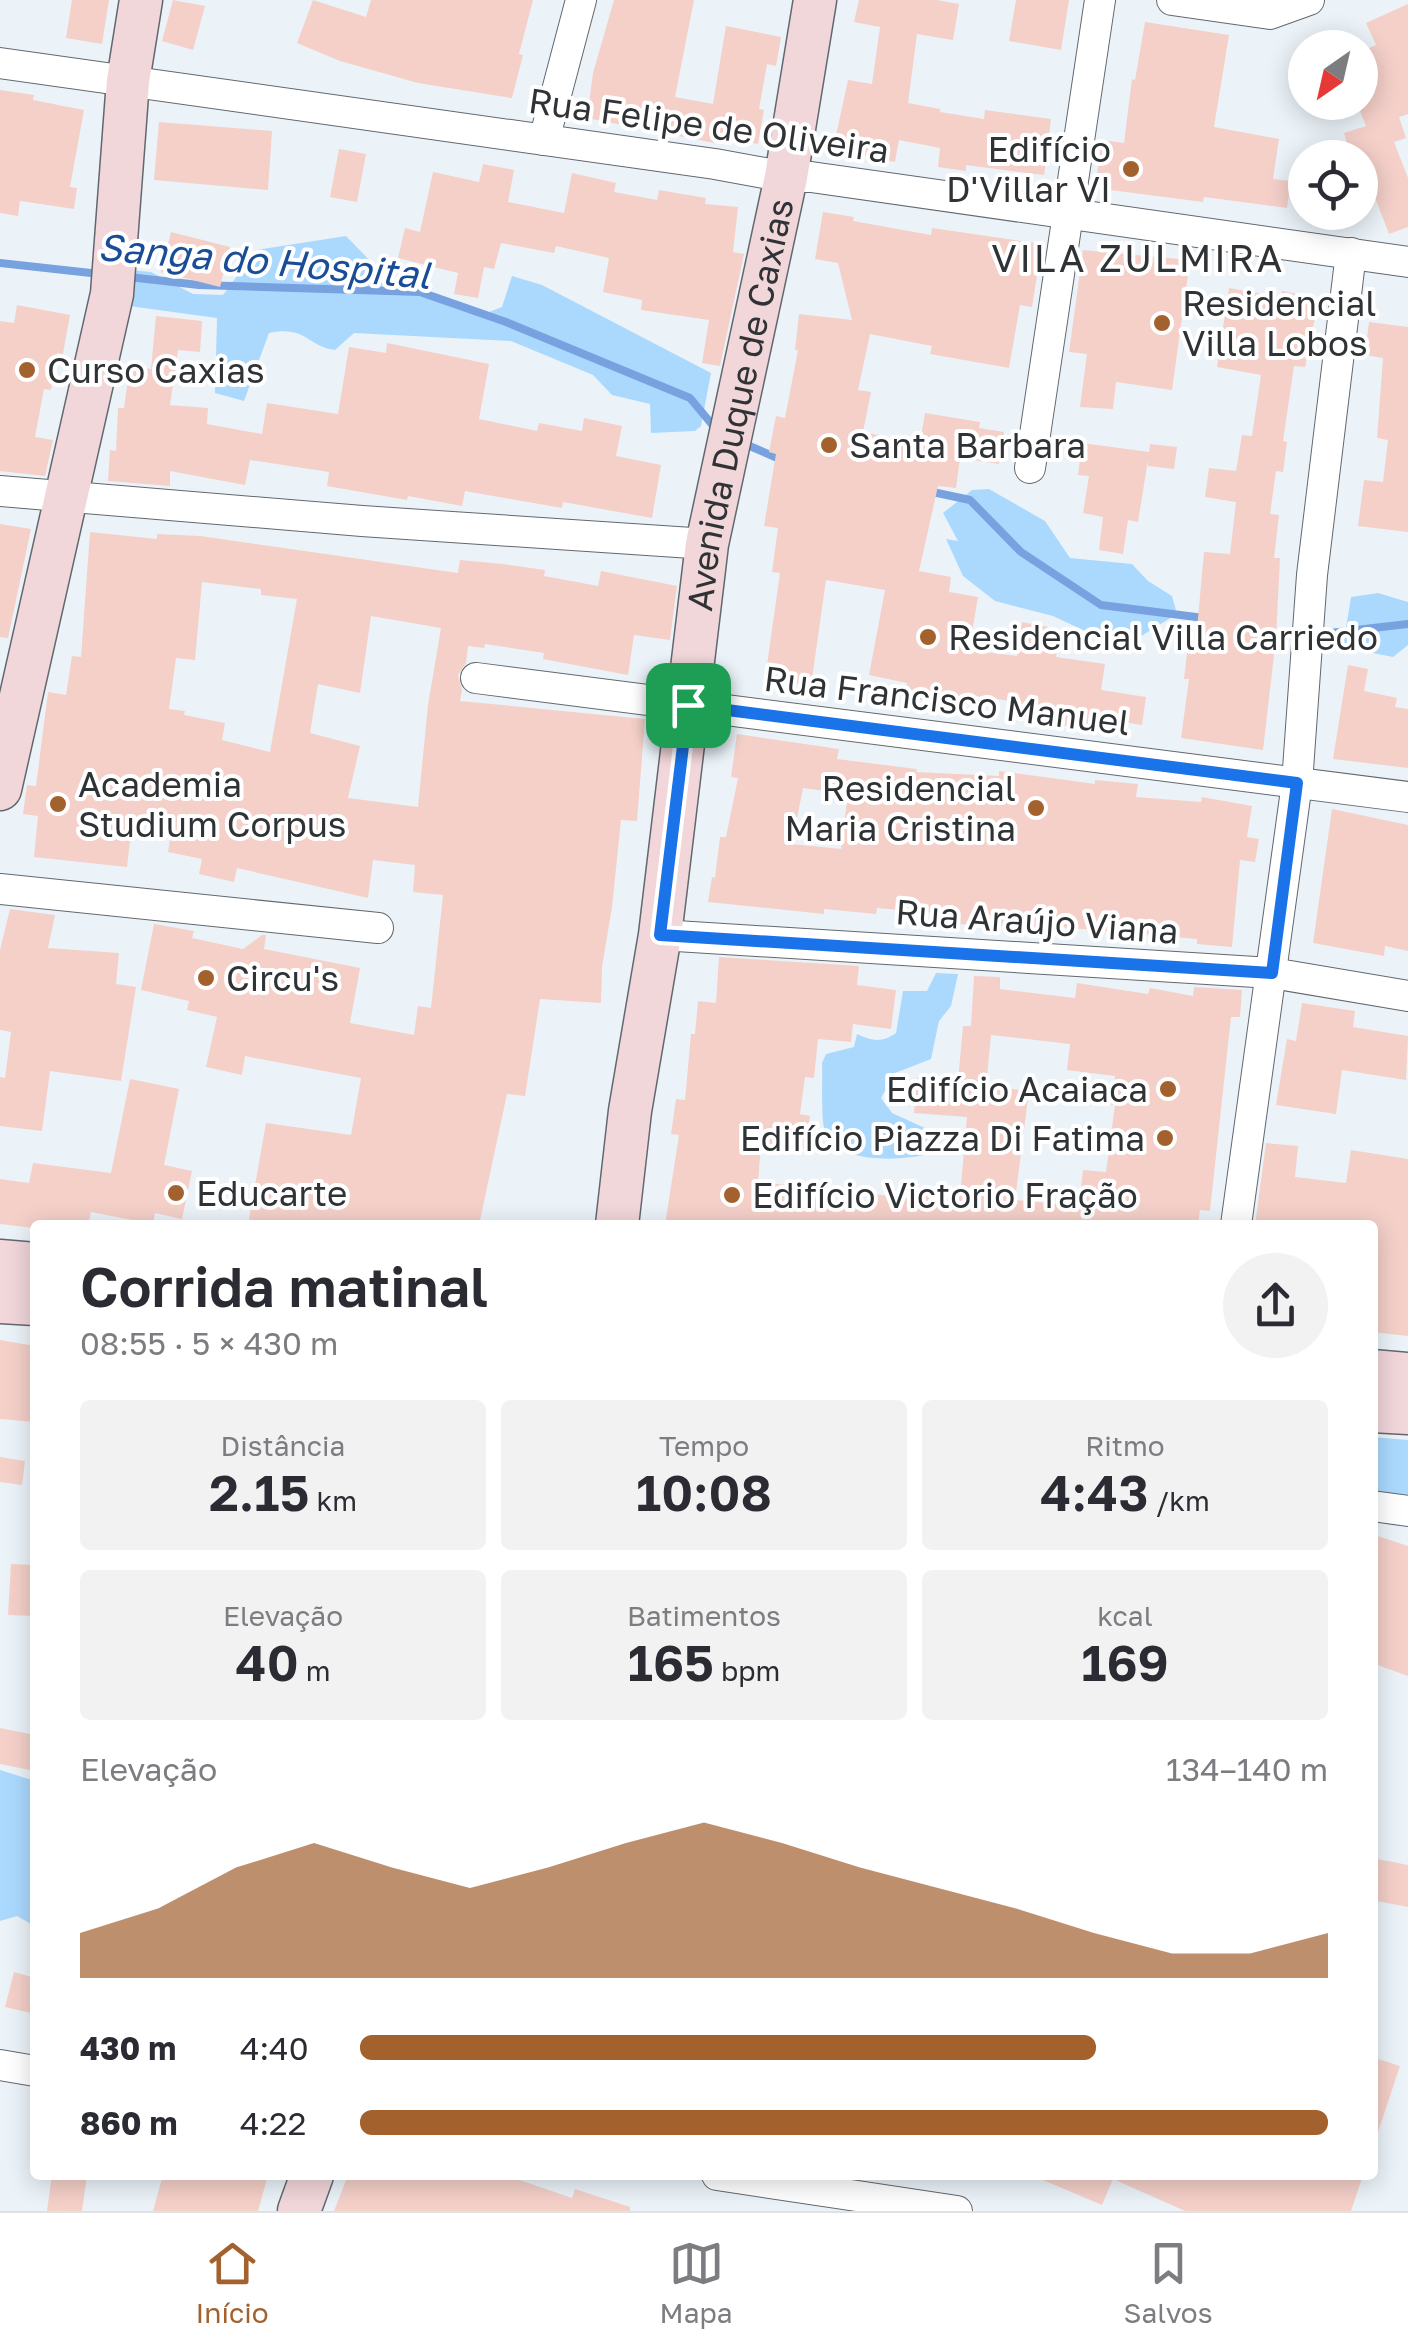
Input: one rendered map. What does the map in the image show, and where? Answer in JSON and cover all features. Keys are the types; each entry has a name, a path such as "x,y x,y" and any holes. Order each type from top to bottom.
{"street":[{"path":"0,788 112,294 128,82 141,0"},
{"path":"544,140 581,0"},
{"name":"Avenida Duque de Caxias","path":"617,1220 630,1110 660,935 707,544 786,177 815,0"},
{"path":"1030,468 1100,0"},
{"path":"1172,0 1270,14 1309,0"},
{"name":"Rua Felipe de Oliveira","path":"0,64 1408,262"},
{"path":"1237,1220 1297,783 1312,575 1352,254"},
{"path":"0,491 362,522 707,544"},
{"name":"Rua Francisco Manuel","path":"476,678 1408,797"},
{"path":"0,889 378,928"},
{"name":"Rua Araújo Viana","path":"660,935 1272,973 1408,996"},
{"path":"0,1261 30,1264"},
{"path":"0,1302 30,1304"},
{"path":"1378,1372 1408,1374"},
{"path":"1378,1410 1408,1413"},
{"path":"1378,1507 1408,1511"},
{"path":"0,2065 30,2070"},
{"path":"300,2211 310,2180"},
{"path":"762,2180 902,2196 956,2211"}],"shaded area":[{"path":"346,236 384,275 489,312 502,307 512,276 542,285 711,373 701,426 695,431 651,433 650,404 612,395 593,375 511,341 354,333 335,350 299,334 269,333 244,401 215,393 217,318 129,306 121,269 151,272 193,294 223,295 256,250"},
{"path":"989,489 1045,521 1070,558 1132,564 1148,581 1172,596 1177,614 1138,638 1100,638 1053,616 995,601 963,576 946,539 958,541 943,513 972,490"},
{"path":"1378,593 1408,602 1408,645 1393,657 1343,647 1351,597"},
{"path":"936,973 958,974 951,1006 939,1021 931,1059 895,1073 881,1098 892,1113 936,1133 938,1151 896,1159 846,1152 834,1145 824,1129 822,1063 826,1054 854,1047 857,1034 877,1040 896,1033 903,991 927,991"},
{"path":"1378,1438 1408,1440 1408,1495 1378,1492"},
{"path":"0,1770 30,1779 30,1923 17,1916 0,1921"}],"building":[{"path":"72,0 109,0 102,44 66,38"},
{"path":"173,0 205,6 193,50 162,41"},
{"path":"313,0 366,17 371,0 533,0 512,98 418,83 340,61 297,43"},
{"path":"614,0 694,0 675,97 713,104 726,26 781,37 776,66 767,64 758,144 716,136 714,143 587,118 593,73"},
{"path":"859,0 937,0 959,4 953,40 917,34 908,103 984,119 985,110 1051,119 1044,175 966,165 966,171 938,167 940,148 899,140 895,162 833,149 848,80 872,84 880,27 854,22"},
{"path":"1016,0 1069,0 1061,50 1009,41"},
{"path":"1408,4 1408,114 1399,117 1406,138 1394,142 1408,178 1408,227 1389,234 1378,205 1378,140 1346,140 1344,133 1366,126 1364,120 1378,120 1378,30 1369,30 1366,23"},
{"path":"1145,22 1229,35 1214,127 1279,139 1273,179 1288,181 1287,208 1095,188 1102,140 1124,143 1132,79 1135,80"},
{"path":"0,90 34,95 33,100 84,110 70,187 77,188 74,209 20,201 18,216 0,213"},
{"path":"159,122 272,131 268,190 154,180"},
{"path":"339,149 366,154 357,202 330,197"},
{"path":"483,164 514,170 508,202 564,213 572,173 616,183 614,192 657,200 659,190 706,198 705,204 738,207 733,252 744,254 720,366 702,363 709,320 641,310 642,300 603,292 609,258 556,246 554,253 501,243 494,269 484,267 478,298 454,294 458,273 398,258 405,228 420,232 433,172 479,182"},
{"path":"823,212 931,235 932,228 1042,244 1032,307 1020,305 1009,368 930,354 932,346 870,334 858,390 871,392 863,432 920,443 925,413 980,422 979,428 1004,432 999,464 960,458 956,488 938,486 919,571 951,577 949,592 978,597 969,650 1017,656 1022,622 1060,629 1056,657 1105,664 1101,690 1146,697 1142,725 1097,718 1096,730 1058,725 1059,720 1010,711 1011,701 962,694 960,706 904,697 907,683 869,675 885,590 826,580 811,686 765,679 780,573 772,572 778,528 764,526 776,454 769,452 776,416 785,418 798,350 799,314 852,320 838,263 815,259"},
{"path":"171,232 230,247 220,287 161,272"},
{"path":"1083,250 1190,260 1172,390 1116,382 1113,409 1080,407 1087,354 1069,352"},
{"path":"1229,288 1281,297 1282,291 1319,298 1305,367 1294,366 1283,441 1287,442 1283,472 1276,471 1270,514 1279,515 1274,558 1280,558 1276,638 1263,750 1181,738 1189,679 1184,679 1190,628 1197,629 1204,552 1230,554 1236,502 1205,497 1209,468 1236,471 1242,435 1252,436 1261,375 1217,367"},
{"path":"17,305 70,315 63,354 57,353 51,390 44,389 35,437 53,440 45,476 0,471 0,321 14,323"},
{"path":"156,316 202,321 200,352 178,350 170,405 208,408 207,424 262,434 267,403 338,414 349,347 386,353 387,343 489,364 479,419 537,431 539,423 582,431 584,418 622,426 616,456 661,465 652,518 563,502 562,508 465,491 462,506 408,496 407,500 327,486 329,472 250,460 245,485 170,471 170,486 108,481 110,450 116,451 118,408 124,408 130,366 151,369"},
{"path":"1369,322 1408,327 1408,532 1358,526 1364,480 1383,482 1388,440 1377,438 1383,358 1365,355"},
{"path":"1082,443 1149,452 1150,444 1177,447 1174,469 1148,466 1148,460 1138,522 1128,520 1123,554 1099,550 1103,517 1083,513 1089,476 1078,475"},
{"path":"0,524 31,529 8,638 0,637"},
{"path":"90,532 157,539 157,534 200,536 458,573 460,560 503,564 545,570 544,576 598,586 601,571 677,586 670,640 634,635 628,675 543,659 544,653 485,644 484,648 468,646 466,663 458,675 460,701 645,719 637,821 621,820 601,1003 540,999 525,1096 507,1094 480,1220 249,1220 266,1123 351,1135 361,1078 245,1056 242,1075 206,1067 217,1017 187,1010 189,1001 141,990 154,924 194,931 192,938 243,949 266,935 264,949 360,968 350,1023 414,1035 418,1006 431,1008 443,895 413,892 415,865 373,860 368,898 237,868 234,882 199,874 202,859 168,852 172,827 132,823 127,867 34,857 38,816 23,814 27,785 36,786 48,692 66,695 72,656 81,657","holes":["202,582 261,589 261,595 297,599 270,752 222,740 225,723 169,709 176,658 195,660","371,616 441,628 428,705 418,807 348,798 360,746 310,733 318,684 360,693"]},
{"path":"1348,665 1368,669 1364,691 1397,698 1395,707 1408,709 1408,768 1333,759"},
{"path":"737,734 839,749 837,759 917,769 916,772 999,776 999,771 1095,784 1095,780 1138,784 1136,797 1201,802 1202,797 1252,806 1247,837 1259,839 1255,862 1240,860 1232,947 1197,944 1197,939 1060,927 1060,934 1024,931 1024,927 934,923 935,913 877,908 876,914 824,909 824,914 708,902 720,837 726,837 738,778 731,777","holes":["803,788 848,794 841,849 792,844"]},
{"path":"1332,809 1408,825 1408,951 1385,946 1384,956 1313,943"},
{"path":"10,909 55,915 48,948 119,953 116,984 136,987 121,1081 50,1071 42,1131 0,1126 0,1077 5,1078 11,1032 0,1030 0,950"},
{"path":"719,957 859,966 857,985 896,990 891,1029 853,1024 851,1042 818,1039 814,1078 805,1077 800,1114 810,1116 805,1149 761,1144 758,1182 798,1186 797,1197 872,1205 873,1194 955,1199 957,1185 961,1185 967,1117 914,1113 917,1077 958,1081 963,1026 971,1026 974,976 1000,977 1000,989 1075,998 1077,983 1148,994 1150,988 1193,996 1194,987 1242,990 1240,1017 1231,1017 1210,1211 1200,1210 1199,1220 666,1220 679,1135 671,1134 676,1099 685,1100 698,1001 716,1003","holes":["991,1035 1070,1044 1067,1070 1115,1076 1106,1172 1083,1170 1079,1206 1015,1200 1029,1091 986,1086"]},
{"path":"1302,1003 1355,1011 1353,1027 1408,1036 1406,1080 1342,1070 1336,1114 1276,1105 1287,1039 1296,1041"},
{"path":"130,1079 179,1089 164,1165 192,1171 182,1219 155,1213 154,1220 132,1220 91,1212 89,1220 30,1220 30,1227 0,1224 0,1179 29,1183 33,1163 111,1173"},
{"path":"1266,1143 1298,1146 1295,1177 1346,1183 1351,1150 1408,1159 1408,1336 1378,1333 1378,1220 1256,1220"},
{"path":"0,1340 30,1345 30,1422 0,1419"},
{"path":"0,1457 25,1461 22,1485 0,1482"},
{"path":"1378,1536 1408,1546 1408,1676 1378,1665"},
{"path":"11,1564 30,1565 30,1616 8,1615"},
{"path":"0,1728 30,1734 30,1770 0,1764"},
{"path":"1378,1859 1408,1865 1408,1907 1378,1901"},
{"path":"14,1972 30,1977 30,2013 5,2007"},
{"path":"1378,2059 1400,2066 1378,2132"},
{"path":"51,2180 86,2180 82,2211 47,2211"},
{"path":"162,2180 267,2180 258,2211 153,2211"},
{"path":"346,2180 520,2180 572,2198 575,2189 630,2207 630,2211 334,2211"},
{"path":"1043,2180 1113,2180 1102,2205"},
{"path":"1115,2180 1361,2180 1351,2211 1185,2211"}],"waterway":[{"name":"Sanga do Hospital","path":"0,263 100,274"},
{"name":"Sanga do Hospital","path":"129,277 199,285 420,292 506,322 690,398 715,428"},
{"name":"Sanga do Hospital","path":"745,444 782,460"},
{"name":"Sanga do Hospital","path":"928,491 970,500 1021,552 1101,605 1204,618"},
{"name":"Sanga do Hospital","path":"1330,633 1408,624"}],"place":[{"name":"Edifício D'Villar VI","path":"1131,169"},
{"name":"Residencial Villa Lobos","path":"1162,323"},
{"name":"Curso Caxias","path":"27,370"},
{"name":"Santa Barbara","path":"829,445"},
{"name":"Residencial Villa Carriedo","path":"928,637"},
{"name":"Academia Studium Corpus","path":"58,804"},
{"name":"Residencial Maria Cristina","path":"1036,808"},
{"name":"Circu's","path":"206,978"},
{"name":"Edifício Acaiaca","path":"1168,1089"},
{"name":"Edifício Piazza Di Fatima","path":"1165,1138"},
{"name":"Educarte","path":"176,1193"},
{"name":"Edifício Victorio Fração","path":"732,1195"}],"district":[{"name":"VILA ZULMIRA","path":"1138,257"}],"route":[{"path":"688,705 1297,783 1272,973 660,935 688,705"}]}
